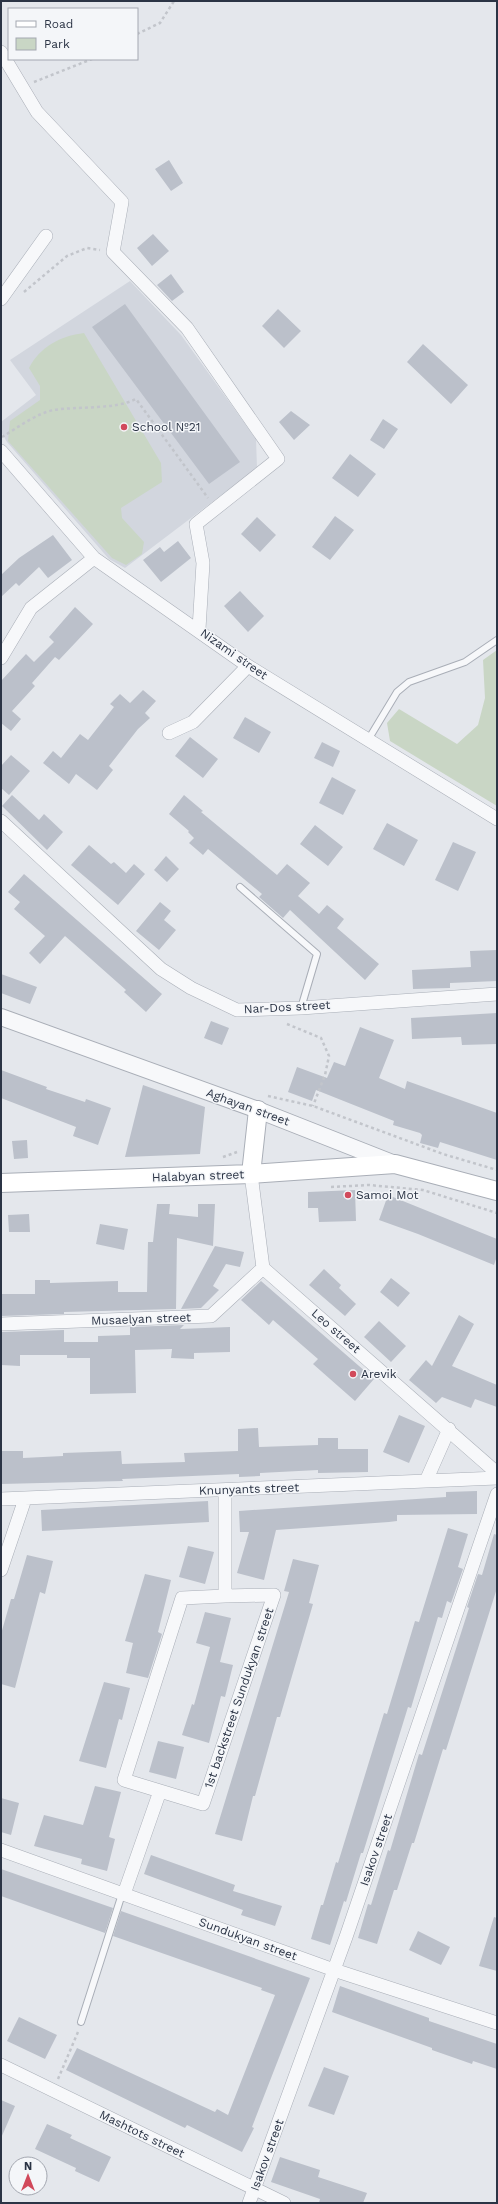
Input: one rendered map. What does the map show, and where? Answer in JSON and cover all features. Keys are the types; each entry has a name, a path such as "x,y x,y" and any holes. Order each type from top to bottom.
{"main road":[{"path":"251,1174 262,1103"},
{"name":"Halabyan street","path":"1,1184 251,1174 395,1164"},
{"name":"Aghayan street","path":"395,1164 497,1191"}],"street":[{"path":"1,52 37,112 122,202 113,252 187,328 278,459 196,524 203,562 199,629"},
{"path":"1,299 46,236"},
{"name":"Nizami street","path":"1,451 94,558 199,629 248,666 497,819"},
{"path":"1,658 31,608 94,558"},
{"path":"169,733 193,722 248,666"},
{"name":"Nar-Dos street","path":"1,821 161,969 191,988 237,1010 301,1008 497,994"},
{"name":"Aghayan street","path":"1,1017 262,1103 395,1164"},
{"path":"251,1174 263,1268"},
{"name":"Musaelyan street","path":"1,1324 211,1316 263,1268"},
{"name":"Leo street","path":"263,1268 449,1429 497,1473"},
{"path":"426,1482 449,1429"},
{"name":"Knunyants street","path":"1,1499 497,1478"},
{"path":"226,1490 226,1596"},
{"name":"Isakov street","path":"249,2203 334,1970 497,1494"},
{"path":"1,1570 25,1499"},
{"name":"1st backstreet Sundukyan street","path":"274,1595 203,1804 124,1780 182,1598 226,1596 274,1595"},
{"path":"123,1894 160,1791"},
{"name":"Sundukyan street","path":"1,1850 334,1970 497,2023"},
{"name":"Mashtots street","path":"1,2065 284,2203"}],"lane":[{"path":"368,740 397,692 409,682 465,662 497,640"},
{"path":"240,887 317,954 301,1008"},
{"path":"81,2022 123,1894"}],"path":[{"path":"138,33 160,22 174,1"},
{"path":"22,87 90,60"},
{"path":"20,296 67,256 87,248 113,252"},
{"path":"1,438 52,410 88,406 122,405 136,399 215,508"},
{"path":"275,1008 275,1019 321,1038 329,1056 325,1075 313,1106"},
{"path":"262,1103 313,1106 443,1154 497,1170"},
{"path":"330,1187 369,1185 423,1190 497,1213"},
{"path":"64,2066 81,2022"}],"shaded area":[{"name":"School №21","path":"130,281 181,335 256,439 257,468 125,568 109,559 7,442 1,432 1,422 36,395 10,360"}],"green space":[{"path":"84,333 161,463 162,482 121,508 122,518 144,542 142,554 126,565 112,558 8,441 10,421 40,400 40,386 29,368 45,348 59,340"},
{"path":"497,650 497,806 390,741 387,723 399,709 457,744 478,725 485,698 483,660"}],"building":[{"path":"169,160 183,183 171,191 155,169"},
{"path":"153,234 169,251 152,266 137,248"},
{"path":"171,274 184,292 172,301 157,285"},
{"path":"125,304 240,462 209,484 92,327"},
{"path":"278,309 301,331 284,348 262,326"},
{"path":"423,344 468,385 451,404 407,362"},
{"path":"291,411 310,425 294,440 279,422"},
{"path":"383,419 398,429 384,449 370,440"},
{"path":"350,454 376,474 358,497 332,478"},
{"path":"335,516 354,530 330,560 312,547"},
{"path":"257,517 276,535 260,552 241,534"},
{"path":"53,535 72,560 48,578 39,567 19,586 16,583 1,597 1,575 19,558"},
{"path":"178,541 191,558 161,582 143,560 160,547 164,552"},
{"path":"240,591 264,616 248,632 224,606"},
{"path":"75,607 93,624 59,660 55,657 32,683 35,686 12,711 21,719 11,731 1,723 1,681 26,654 34,662 54,642 49,637"},
{"path":"143,690 156,701 145,713 150,718 138,729 109,766 113,770 97,790 76,774 69,784 43,763 53,751 61,758 80,734 88,740 114,707 110,704 120,694 130,703"},
{"path":"245,717 271,732 259,753 233,738"},
{"path":"190,737 218,759 203,778 175,756"},
{"path":"322,742 340,751 333,767 314,758"},
{"path":"11,755 30,771 9,795 1,788 1,766"},
{"path":"332,777 356,790 343,815 319,803"},
{"path":"12,795 39,820 44,814 63,832 47,850 2,806"},
{"path":"184,795 203,811 201,812 277,875 287,864 310,883 298,896 319,914 327,905 344,919 337,928 379,964 365,980 290,910 283,918 259,897 262,894 208,849 203,855 189,843 194,838 188,832 189,831 169,814"},
{"path":"387,823 418,840 404,866 373,849"},
{"path":"315,825 343,847 328,866 300,844"},
{"path":"453,842 476,852 458,891 435,880"},
{"path":"89,845 111,864 114,862 126,873 134,864 145,874 118,905 71,865"},
{"path":"166,856 179,869 167,882 154,870"},
{"path":"24,874 162,994 146,1012 124,992 126,990 65,936 40,964 29,953 45,936 14,909 20,902 8,892"},
{"path":"160,902 171,911 164,920 176,930 159,950 136,931"},
{"path":"497,950 497,981 450,983 450,988 413,989 412,970 471,967 470,951"},
{"path":"1,974 37,987 30,1004 1,993"},
{"path":"497,1013 497,1044 462,1045 461,1037 412,1039 411,1018"},
{"path":"211,1021 229,1028 222,1045 204,1038"},
{"path":"360,1027 394,1040 379,1078 405,1089 407,1081 497,1113 497,1160 440,1142 438,1148 420,1143 422,1135 420,1133 393,1125 394,1121 316,1090 312,1101 288,1092 297,1067 327,1078 334,1062 345,1066"},
{"path":"1,1070 47,1087 46,1089 85,1102 86,1099 111,1108 98,1145 73,1136 76,1127 1,1098"},
{"path":"143,1085 205,1107 200,1154 125,1157"},
{"path":"27,1140 28,1158 14,1159 12,1141"},
{"path":"355,1190 356,1221 319,1222 318,1208 308,1208 308,1192"},
{"path":"388,1195 497,1239 497,1256 494,1265 379,1220"},
{"path":"157,1204 170,1204 169,1214 198,1217 198,1204 215,1204 213,1246 177,1238 176,1309 64,1312 64,1314 1,1316 1,1294 35,1294 35,1280 50,1280 50,1283 118,1281 118,1292 147,1292 148,1242 153,1242"},
{"path":"29,1214 30,1232 9,1232 8,1215"},
{"path":"100,1224 128,1229 124,1250 96,1244"},
{"path":"215,1246 244,1252 240,1267 226,1264 213,1286 219,1290 201,1308 181,1309"},
{"path":"324,1269 341,1285 339,1288 356,1304 345,1316 309,1285"},
{"path":"391,1278 410,1293 398,1307 380,1292"},
{"path":"261,1281 374,1379 355,1401 313,1364 318,1359 273,1320 269,1325 241,1300"},
{"path":"459,1315 474,1324 452,1366 497,1385 497,1407 475,1399 471,1408 442,1397 436,1403 409,1380 426,1360 432,1366"},
{"path":"379,1321 406,1346 391,1362 364,1337"},
{"path":"184,1325 180,1329 230,1327 230,1352 194,1353 194,1359 171,1358 172,1349 135,1350 136,1393 90,1394 90,1358 67,1358 67,1355 20,1355 20,1366 1,1365 1,1332 64,1330 64,1342 98,1342 98,1336 130,1335 130,1327"},
{"path":"399,1415 425,1426 409,1463 383,1452"},
{"path":"258,1428 259,1447 318,1445 318,1438 338,1438 338,1449 368,1449 368,1472 318,1473 318,1470 260,1473 260,1476 239,1477 239,1474 122,1479 123,1481 1,1484 1,1451 23,1451 23,1458 63,1456 63,1453 121,1451 122,1464 185,1462 184,1453 238,1451 238,1429"},
{"path":"477,1491 477,1514 397,1515 397,1521 389,1522 276,1530 264,1580 237,1573 249,1532 240,1532 239,1511 446,1497 446,1492"},
{"path":"208,1501 209,1522 42,1531 41,1510"},
{"path":"448,1528 468,1534 458,1567 463,1569 451,1603 447,1601 442,1618 438,1617 411,1708 408,1707 363,1853 361,1853 346,1902 344,1901 330,1945 311,1939 336,1862 338,1863 384,1713 387,1714 415,1621 419,1622"},
{"path":"494,1534 497,1535 497,1588 446,1750 443,1749 414,1843 412,1843 397,1890 394,1890 377,1944 358,1938 368,1904 371,1905 388,1850 390,1851 419,1754 422,1755 469,1608 467,1607 478,1574 482,1575"},
{"path":"188,1546 214,1552 205,1584 179,1577"},
{"path":"27,1555 53,1561 45,1594 40,1592 15,1688 1,1684 1,1634 11,1599 14,1599"},
{"path":"293,1559 319,1565 309,1603 313,1604 280,1717 277,1717 255,1796 253,1796 242,1841 215,1834 289,1592 284,1591"},
{"path":"145,1574 171,1580 158,1632 162,1634 148,1678 126,1673 133,1643 125,1641"},
{"path":"205,1612 231,1618 220,1662 233,1665 225,1697 221,1696 209,1743 182,1735 192,1704 194,1705 210,1647 196,1643"},
{"path":"104,1682 130,1688 122,1720 119,1719 106,1768 79,1761"},
{"path":"158,1741 184,1747 176,1779 149,1772"},
{"path":"95,1786 121,1792 109,1837 115,1839 107,1871 81,1864 82,1859 34,1846 44,1815 83,1825"},
{"path":"1,1798 19,1803 11,1835 1,1832"},
{"path":"151,1855 235,1885 233,1891 282,1906 275,1926 241,1915 243,1910 144,1874"},
{"path":"1,1869 113,1908 105,1933 1,1896"},
{"path":"121,1911 310,1978 252,2127 254,2128 242,2152 187,2125 185,2128 66,2070 77,2048 215,2112 217,2109 228,2115 275,1995 261,1990 262,1988 113,1936"},
{"path":"494,1917 497,1918 497,1971 479,1966"},
{"path":"418,1931 450,1947 441,1965 409,1950"},
{"path":"340,1986 429,2018 429,2021 497,2044 497,2069 473,2061 472,2064 332,2012"},
{"path":"19,2017 57,2035 45,2059 7,2041"},
{"path":"324,2067 349,2076 334,2115 308,2106"},
{"path":"1,2100 15,2106 1,2138"},
{"path":"47,2124 72,2135 70,2138 111,2157 99,2182 75,2171 76,2168 35,2149"},
{"path":"280,2157 320,2170 318,2177 367,2193 363,2203 319,2203 320,2199 271,2182"}],"place":[{"name":"School №21","path":"124,427"},
{"name":"Samoi Mot","path":"348,1195"},
{"name":"Arevik","path":"353,1374"}]}
